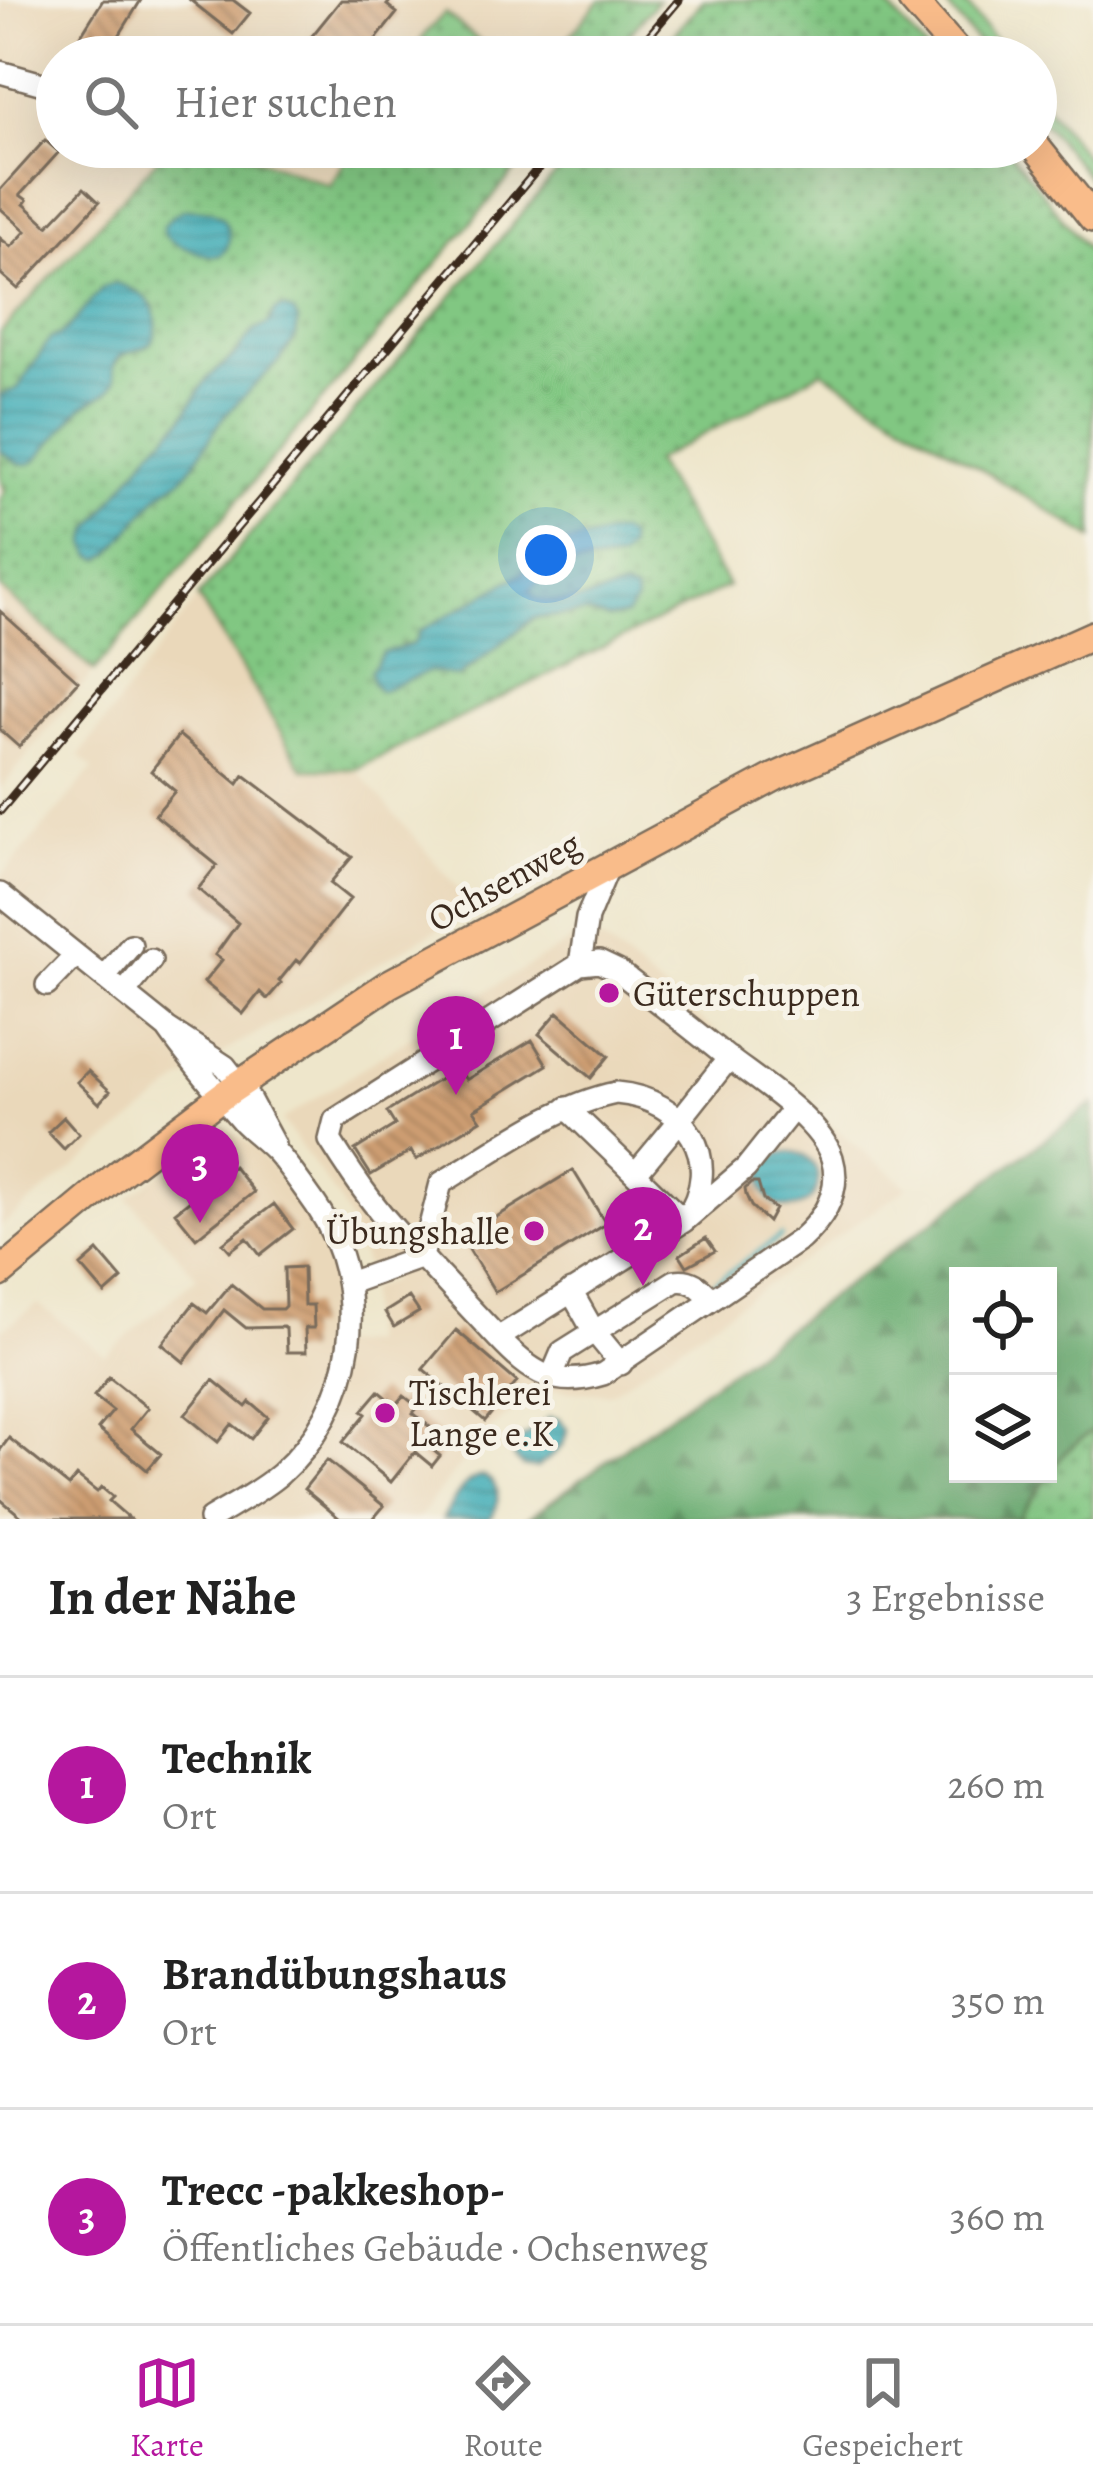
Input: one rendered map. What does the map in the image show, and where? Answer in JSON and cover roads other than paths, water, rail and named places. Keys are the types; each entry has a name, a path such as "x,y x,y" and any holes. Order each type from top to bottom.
{"main road":[{"path":"912,0 944,36"},
{"path":"1053,168 1093,218"},
{"name":"Ochsenweg","path":"0,1273 231,1089 389,984 775,777 1093,635"}],"street":[{"path":"0,72 36,82"},
{"path":"580,964 586,918 609,865"},
{"path":"0,893 104,977 130,1008 225,1066 231,1089 260,1116 278,1154 333,1234 349,1283 351,1335 337,1393 314,1438 279,1475 210,1519"},
{"path":"104,977 130,945"},
{"path":"47,985 76,955"},
{"path":"130,1008 151,960"},
{"path":"599,962 618,970 793,1109 832,1158 834,1184 829,1207 801,1239 621,1364 583,1380 551,1378 515,1357 395,1232 330,1140 335,1120 580,964 599,962"},
{"path":"637,1172 729,1058"},
{"path":"422,1257 441,1183 568,1108 616,1093 639,1095 668,1111 697,1142 703,1162 697,1203 684,1221"},
{"path":"568,1108 684,1221"},
{"path":"497,1338 684,1221 746,1168 793,1109"},
{"path":"349,1283 422,1257"},
{"path":"551,1378 562,1352 675,1280 685,1279 711,1299"},
{"path":"572,1292 593,1330 621,1364"}],"water":[{"path":"185,209 220,216 229,233 225,251 215,256 200,253 165,235 163,226"},
{"path":"115,283 139,293 150,304 156,319 153,340 118,359 115,382 108,392 82,407 35,461 16,462 0,450 0,396 18,388 50,339 66,331 102,288"},
{"path":"283,308 298,321 296,337 279,361 224,416 182,478 157,496 111,553 101,559 92,555 87,544 90,530 152,449 181,421 207,379"},
{"path":"619,532 628,537 628,549 619,559 554,568 530,590 534,598 567,602 623,588 635,593 636,602 626,616 608,619 588,613 534,618 458,677 430,671 380,691 373,684 370,671 383,653 414,644 420,631 523,573 550,547"},
{"path":"790,1152 810,1160 818,1180 810,1200 790,1208 770,1200 762,1180 770,1160"},
{"path":"549,1418 567,1428 564,1441 536,1468 523,1466 514,1457 517,1442"},
{"path":"483,1476 493,1484 497,1496 489,1519 443,1519 464,1487"}],"waterway":[{"path":"713,1284 781,1236"},
{"path":"656,1325 692,1299"}],"railway":[{"path":"649,36 679,0"},
{"path":"0,811 538,168"}],"place":[{"name":"Güterschuppen","path":"609,993"},
{"name":"Technik","path":"456,1095"},
{"name":"Trecc -pakkeshop-","path":"200,1223"},
{"name":"Übungshalle","path":"534,1231"},
{"name":"Brandübungshaus","path":"643,1286"},
{"name":"Tischlerei Lange e.K","path":"385,1413"}]}
